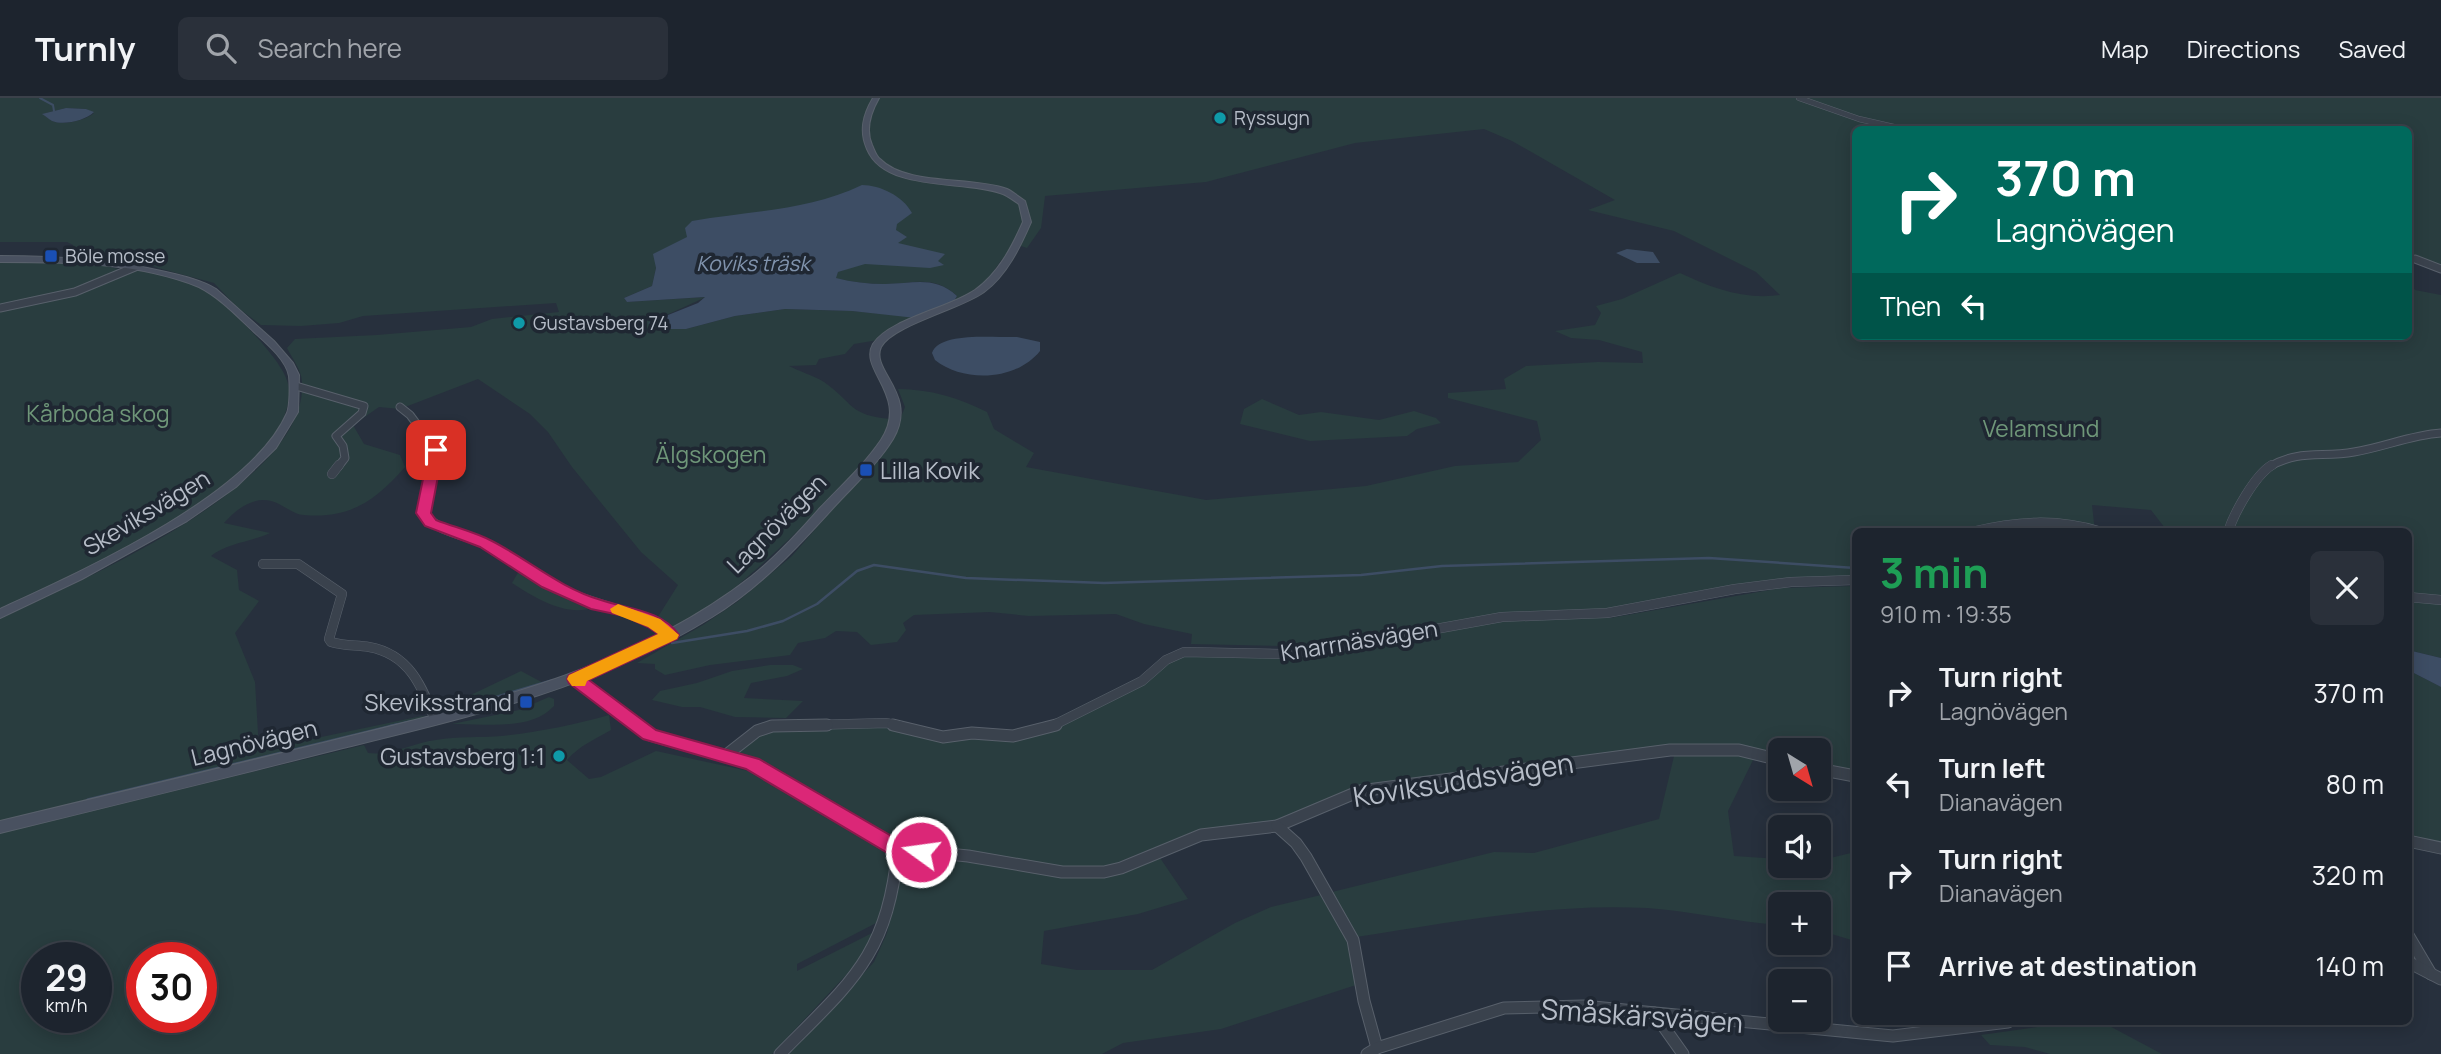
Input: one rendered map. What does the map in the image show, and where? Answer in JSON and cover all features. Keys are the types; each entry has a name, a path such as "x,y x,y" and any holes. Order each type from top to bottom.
{"street":[{"name":"Lagnövägen","path":"0,827 503,703 575,679 671,635 723,603 774,564 885,442 894,427 897,404 894,393 875,362 877,347 897,330 959,303 984,288 1005,261 1027,222 1027,214 1021,203 1005,192 984,185 898,174 876,163 867,149 865,126 866,117 876,98"},
{"path":"1799,98 1859,119 1890,126"},
{"path":"0,258 83,259 135,267 195,282 213,291 286,361 293,371 296,386 364,406 362,413 336,436 343,446 345,458 331,474"},
{"path":"2412,258 2441,269"},
{"path":"0,308 75,292 135,267"},
{"name":"Skeviksvägen","path":"0,614 153,538 217,496 246,473 276,439 292,412 296,386"},
{"path":"400,407 410,415 436,450 424,513 430,523 485,544 548,584 597,605 628,611 654,623 671,635"},
{"path":"2229,528 2234,512 2250,492 2261,471 2285,457 2304,453 2357,452 2423,434 2441,433"},
{"path":"1991,528 2040,518 2087,528"},
{"path":"263,564 298,564 342,594 329,639 331,642 372,647 404,660 419,679 435,720"},
{"name":"Knarrnäsvägen","path":"725,756 757,732 772,726 887,723 943,737 972,733 1006,737 1037,731 1054,726 1142,681 1174,656 1194,651 1282,654 1325,649 1502,617 1607,613 1735,589 1802,581 1852,580"},
{"path":"2412,597 2441,600"},
{"name":"Koviksuddsvägen","path":"575,679 650,734 752,764 898,849 968,856 1062,872 1104,872 1121,868 1201,835 1277,826 1360,791 1645,752 1701,748 1739,750 1768,757"},
{"path":"1831,771 1852,775"},
{"path":"1277,826 1296,843 1306,857 1353,940 1372,1051"},
{"path":"2412,842 2441,848"},
{"path":"780,1054 848,983 871,952 879,938 890,902 898,849"},
{"path":"2412,941 2436,976"},
{"path":"2412,964 2436,976"},
{"name":"Småskärsvägen","path":"1372,1051 1504,1008 1583,1006 1893,1036 1983,1025"},
{"path":"1654,1013 1683,1054"}],"green space":[{"path":"0,98 2441,98 2441,268 2412,259 2412,126 1852,126 1852,340 2412,340 2412,285 2415,290 2441,295 2441,658 2412,651 2412,528 2233,528 2237,513 2256,488 2254,487 2234,512 2229,528 2165,528 2151,510 2092,505 2095,528 1852,528 1852,578 1747,585 1608,610 1484,618 1324,647 1191,644 1192,634 1144,624 1116,614 1029,616 990,612 914,615 903,623 906,630 897,642 871,645 857,632 836,631 825,638 798,643 790,655 710,665 665,675 655,669 655,664 637,663 737,602 792,556 891,442 905,407 898,389 944,395 987,412 994,429 1034,453 1026,467 1206,500 1366,486 1455,466 1518,462 1541,440 1537,421 1448,398 1448,393 1506,389 1504,379 1526,366 1598,362 1643,363 1642,352 1599,340 1571,338 1555,331 1595,325 1601,313 1596,306 1622,299 1680,273 1728,292 1754,296 1780,295 1756,272 1674,231 1588,210 1615,200 1512,141 1484,129 1355,143 1206,182 1045,196 1041,228 1027,248 1018,245 1010,258 1002,259 987,281 950,306 893,329 878,340 854,344 845,354 819,359 816,365 789,366 824,382 859,411 891,419 882,438 832,497 729,592 701,614 678,627 656,620 678,585 641,552 572,467 548,432 530,414 478,379 400,409 379,407 353,425 364,444 400,455 405,467 384,489 361,505 336,514 304,515 271,501 249,503 224,523 270,533 224,548 211,556 237,570 239,590 259,601 235,633 255,682 259,750 422,716 429,717 269,758 0,821 0,619 132,554 183,525 230,492 269,457 294,420 302,378 287,348 295,339 471,327 492,319 559,312 556,303 363,316 339,323 301,326 261,325 237,307 214,283 138,260 73,254 73,245 67,242 0,242","holes":["66,108 86,109 94,113 68,123 52,121 43,114","655,261 854,266 838,272 835,278 872,284 931,283 940,285 957,296 954,301 916,317 785,309 735,316 686,329 661,329 649,323 706,297 627,302 624,298 652,286"]},
{"path":"0,260 54,263 85,260 121,270 88,286 0,306"},
{"name":"Kårboda skog","path":"138,270 200,287 253,333 277,362 288,384 281,424 256,458 218,490 173,522 124,550 0,612 0,309 40,303"},
{"path":"1262,399 1299,415 1321,412 1379,420 1414,411 1436,418 1441,423 1417,429 1407,436 1310,441 1240,424 1244,409"},
{"path":"519,571 595,607 573,610 541,600 512,583"},
{"path":"1852,586 1852,772 1831,768 1831,738 1768,738 1768,753 1733,745 1433,780 1360,785 1284,819 1193,832 1104,868 1079,869 911,846 894,840 775,767 739,757 738,751 772,729 886,726 920,736 1037,734 1185,654 1282,656 1503,618 1610,618 1782,588"},
{"path":"770,665 793,665 803,669 787,676 751,683 744,698 803,701 786,718 735,717 700,707 682,707 652,700 660,691 697,683 732,671"},
{"path":"521,671 547,685 439,714 437,711"},
{"path":"2412,672 2441,687 2441,845 2412,838"},
{"path":"549,697 554,699 554,706 532,720 506,724 452,724 519,710"},
{"path":"609,715 611,730 582,747 567,760 589,779 601,777 656,751 753,772 881,845 887,854 890,883 878,922 797,964 797,971 874,932 861,959 772,1054 0,1054 0,833 364,745 368,753 385,753 436,740 494,737 556,728"},
{"path":"1675,752 1755,756 1728,811 1734,856 1768,858 1768,878 1831,878 1831,858 1852,853 1852,940 1831,934 1831,892 1768,892 1768,924 1664,909 1574,908 1501,915 1356,937 1328,893 1494,852 1534,853 1659,819"},
{"path":"905,855 1064,876 1158,855 1188,899 1138,914 1044,931 1041,964 1077,970 1152,970 1235,923 1271,907 1321,895 1349,941 1356,985 1221,1029 1123,1043 1102,1054 789,1054 874,962 887,933 903,860"},
{"path":"2052,1025 2108,1025 2162,1054 2050,1054 2025,1047 1990,1045 1981,1035"}],"water":[{"path":"66,108 94,112 80,120 62,123 52,121 42,114"},
{"name":"Koviks träsk","path":"862,185 883,189 903,201 912,213 897,224 896,230 907,237 898,243 945,254 938,261 944,265 930,268 865,264 838,272 836,278 872,284 931,283 948,289 957,296 954,301 916,318 852,311 785,309 735,316 686,329 661,329 648,323 698,303 705,297 627,302 624,298 652,286 656,268 653,254 687,237 685,228 692,221 799,205 841,194"},
{"path":"1627,249 1653,252 1660,263 1637,263 1616,253"},
{"path":"1017,337 1040,342 1040,351 1030,361 1004,373 960,373 935,360 932,353 945,341"},
{"path":"2412,651 2441,658 2441,687 2412,672"}],"waterway":[{"path":"40,98 53,105 54,111"},
{"path":"672,643 747,631 783,621 817,604 857,571 874,565 966,578 1104,583 1361,575 1442,566 1709,558 1852,568"},
{"path":"643,643 651,638"},
{"path":"425,718 553,680"},
{"path":"390,726 412,721"},
{"path":"88,800 397,725"}],"slow traffic":[{"path":"578,682 575,679 671,635 654,623 618,609"}],"place":[{"name":"Ryssugn","path":"1220,118"},
{"name":"Böle mosse","path":"51,256"},
{"name":"Gustavsberg 74","path":"519,323"},
{"name":"Lilla Kovik","path":"866,470"},
{"name":"Skeviksstrand","path":"526,702"},
{"name":"Gustavsberg 1:1","path":"559,756"}],"route":[{"path":"436,450 436,462 424,513 430,523 472,537 548,584 597,605 628,611 654,623 671,635 575,679 650,734 752,764 898,849 921,852"}],"park label":[{"name":"Velamsund","path":"2041,428"},
{"name":"Älgskogen","path":"711,454"}]}
